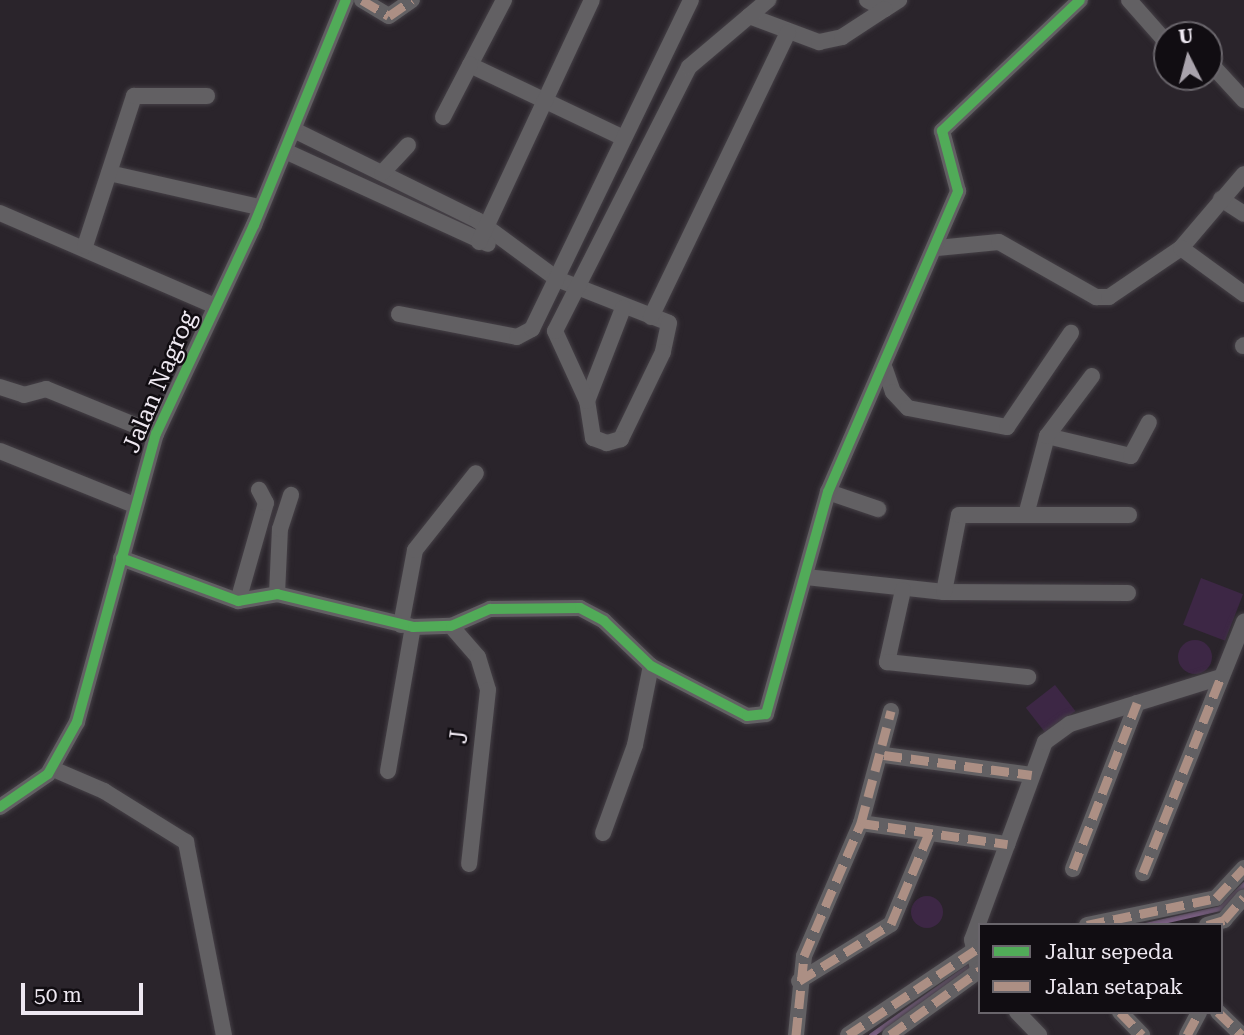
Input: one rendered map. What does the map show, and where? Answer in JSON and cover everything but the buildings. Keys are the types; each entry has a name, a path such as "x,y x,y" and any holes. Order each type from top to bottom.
{"street":[{"name":"Jalan Nagrog","path":"0,807 53,769 77,722 134,505 156,434 285,151 346,0"},
{"path":"362,0 388,16 412,0"},
{"path":"443,117 504,0"},
{"path":"479,242 542,99 592,0"},
{"path":"399,314 524,337 557,279 691,0"},
{"path":"294,130 487,226 511,250 557,279 577,287 623,308 669,323 670,331 621,439 593,438 587,401 555,331 577,287 689,67 768,0"},
{"path":"867,0 892,4"},
{"path":"121,558 238,601 277,594 407,626 450,626 480,610 558,605 604,621 651,666 747,716 766,714 828,492 937,248 959,187 941,145 942,131 1080,0"},
{"path":"1129,0 1153,27"},
{"path":"750,16 788,32 834,41 892,4"},
{"path":"651,317 788,32"},
{"path":"470,65 625,138"},
{"path":"1223,77 1244,100"},
{"path":"85,246 134,96 207,96"},
{"path":"382,173 408,145"},
{"path":"285,151 479,242 511,250"},
{"path":"109,173 259,207"},
{"path":"937,248 999,242 1104,298 1144,279 1181,248 1244,174"},
{"path":"1221,199 1244,214"},
{"path":"0,213 85,246 215,306"},
{"path":"1181,248 1244,294"},
{"path":"587,401 623,308"},
{"path":"885,369 893,392 908,408 1007,427 1071,333"},
{"path":"1026,515 1047,436 1092,376"},
{"path":"0,387 24,395 46,389 156,434"},
{"path":"1047,436 1131,456 1149,422"},
{"path":"0,451 134,505"},
{"path":"388,771 415,550 476,473"},
{"path":"238,601 266,503 259,490"},
{"path":"828,492 878,509"},
{"path":"277,594 280,529 291,495"},
{"path":"944,592 959,515 1129,515"},
{"path":"806,577 886,582 902,590 1128,593"},
{"path":"902,590 887,662 1028,677"},
{"path":"1143,873 1244,622"},
{"name":"J","path":"450,626 478,657 488,690 469,864"},
{"path":"603,833 635,745 651,666"},
{"path":"983,923 1007,844 1045,742 1070,724 1221,677"},
{"path":"1073,869 1137,704"},
{"path":"796,1035 799,981 810,937 861,823 884,755 891,711"},
{"path":"884,755 1032,775"},
{"path":"53,769 104,791 186,842 223,1035"},
{"path":"861,823 1007,844"},
{"path":"799,981 891,924 929,833"},
{"path":"1097,923 1216,898 1244,868"},
{"path":"1214,923 1224,920 1244,897"},
{"path":"848,1035 976,947"},
{"path":"890,1035 978,972"},
{"path":"1019,1014 1039,1035"},
{"path":"1123,1014 1142,1035"},
{"path":"1187,1035 1198,1014"},
{"path":"1221,1014 1241,1035"}],"shaded area":[{"path":"1201,578 1243,594 1225,641 1183,625"},
{"path":"1195,640 1207,645 1212,657 1207,669 1195,674 1183,669 1178,657 1183,645"},
{"path":"1055,685 1075,711 1046,734 1026,708"},
{"path":"927,896 939,900 943,912 939,924 927,928 915,924 911,912 915,900"}],"waterway":[{"path":"1154,923 1220,908 1244,884"},
{"path":"871,1035 974,962"}],"marked path":[{"path":"362,0 389,16 412,0"},
{"path":"1143,873 1221,677"},
{"path":"1073,869 1137,703"},
{"path":"796,1035 804,956 861,823 891,711"},
{"path":"884,755 1032,775"},
{"path":"861,823 1007,844"},
{"path":"799,981 891,924 929,833"},
{"path":"1097,923 1216,898 1244,868"},
{"path":"1214,923 1224,920 1244,897"},
{"path":"848,1035 978,948"},
{"path":"890,1035 978,971"},
{"path":"1122,1014 1142,1035"},
{"path":"1187,1035 1198,1014"},
{"path":"1220,1014 1242,1035"}],"cycle path":[{"path":"0,807 48,774 77,722 156,434 254,225 346,0"},
{"path":"121,558 238,601 277,594 413,627 451,626 490,609 580,608 604,621 651,666 747,716 766,714 828,492 958,191 942,131 1080,0"}]}
